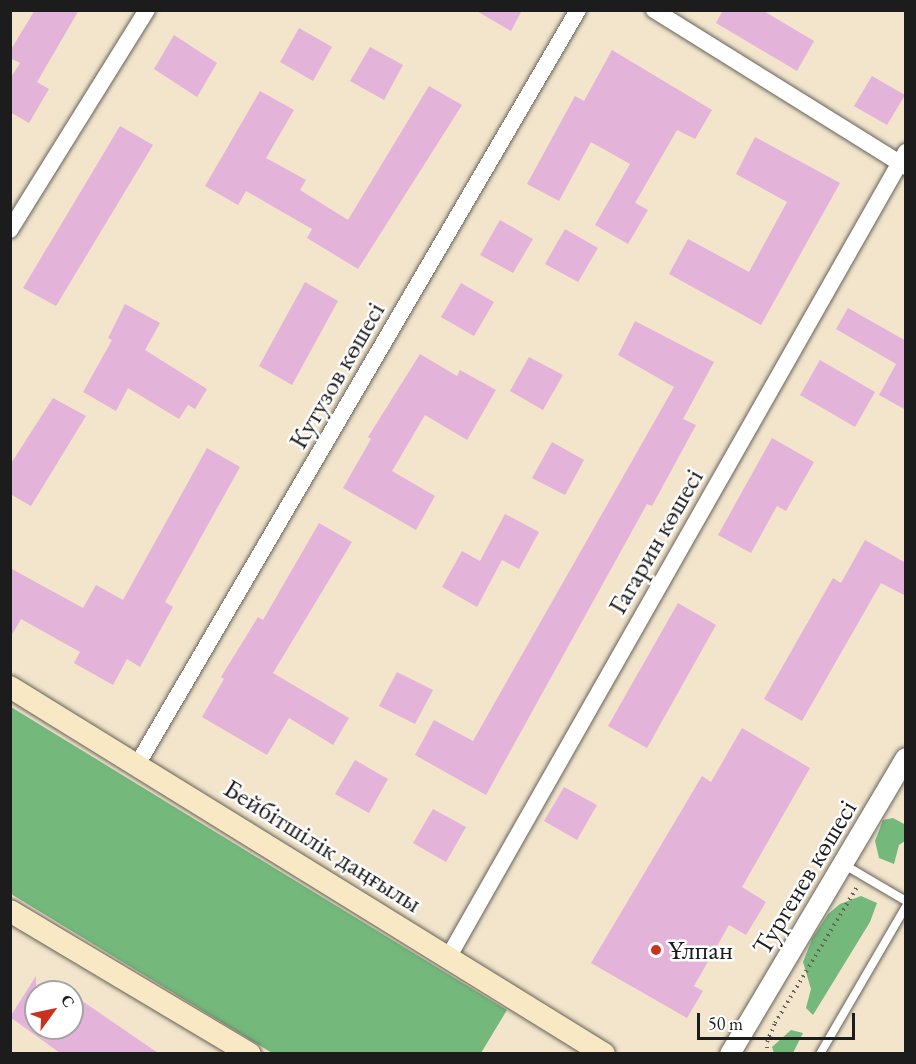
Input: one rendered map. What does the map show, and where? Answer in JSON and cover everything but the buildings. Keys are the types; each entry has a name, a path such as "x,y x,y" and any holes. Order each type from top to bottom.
{"main road":[{"name":"Бейбітшілік даңғылы","path":"10,687 604,1053"},
{"path":"12,916 250,1053"}],"street":[{"path":"10,230 147,10"},
{"name":"Кутузов көшесі","path":"137,765 578,10"},
{"path":"654,10 903,161"},
{"name":"Гагарин көшесі","path":"449,956 903,161"},
{"name":"Тургенев көшесі","path":"730,1053 906,758"}],"lane":[{"path":"842,864 906,901"},
{"path":"820,1053 906,906"}],"path":[{"path":"767,1053 767,1042 775,1023 863,877"}],"green space":[{"path":"11,707 507,1010 481,1053 272,1053 11,894"},
{"path":"893,818 906,825 905,841 899,845 894,864 879,858 875,841 883,820"},
{"path":"861,896 877,903 870,922 813,1015 806,1008 811,989 803,962 812,939 828,914 840,904"},
{"path":"791,1030 803,1033 793,1053 774,1053 772,1047"}],"place":[{"name":"Ұлпан","path":"656,950"}]}
